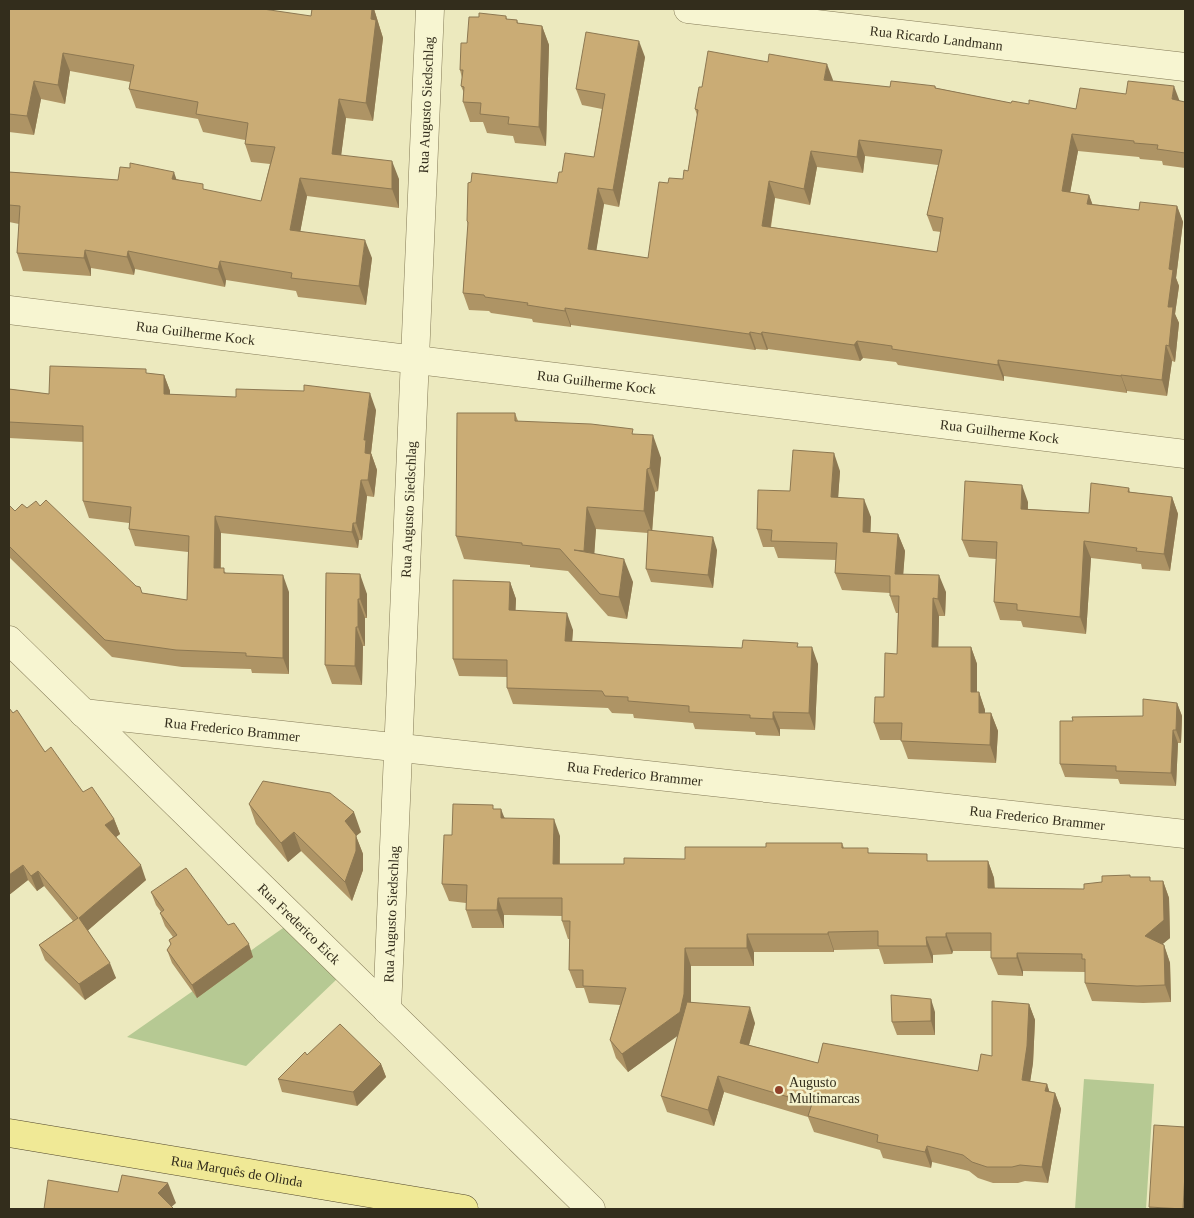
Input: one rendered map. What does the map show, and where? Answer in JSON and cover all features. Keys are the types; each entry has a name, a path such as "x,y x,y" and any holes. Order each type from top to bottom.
{"main road":[{"name":"Rua Marquês de Olinda","path":"9,1133 464,1209"}],"street":[{"name":"Rua Augusto Siedschlag","path":"387,1010 430,9"},
{"name":"Rua Ricardo Landmann","path":"688,9 1185,67"},
{"name":"Rua Guilherme Kock","path":"9,310 1185,454"},
{"name":"Rua Frederico Eick","path":"9,640 591,1209"},
{"name":"Rua Frederico Brammer","path":"83,713 1185,834"}],"green space":[{"path":"286,926 337,979 246,1066 127,1037"},
{"path":"1084,1079 1154,1084 1146,1209 1075,1209"}],"building":[{"path":"9,9 263,9 311,16 312,9 372,9 371,19 376,20 366,103 339,99 332,154 392,161 392,189 300,178 290,230 365,240 359,286 291,278 292,273 220,261 218,269 128,251 127,257 85,250 84,258 17,253 20,206 9,205 9,172 118,180 120,167 130,168 130,163 174,172 172,179 203,184 203,189 261,201 275,147 245,144 248,123 196,114 198,102 129,89 134,65 63,53 58,85 34,81 27,116 9,114"},
{"path":"479,13 506,16 506,19 517,20 517,23 542,26 539,127 508,124 509,117 480,114 481,103 463,102 464,87 461,86 463,70 460,70 461,43 467,43 469,17 479,17"},
{"path":"586,32 639,41 613,190 598,188 588,249 648,258 659,182 668,183 669,178 683,179 684,170 688,171 698,110 695,109 699,87 702,87 708,51 768,62 769,54 827,64 824,80 890,87 891,81 935,86 935,88 1011,103 1012,101 1029,104 1029,100 1076,109 1080,88 1126,94 1128,81 1174,86 1172,99 1185,102 1185,153 1157,149 1158,145 1072,134 1062,191 1089,195 1087,204 1139,210 1140,202 1177,206 1169,269 1173,270 1168,307 1173,307 1169,346 1166,345 1162,380 998,360 998,365 892,349 892,346 857,341 854,345 762,332 761,334 750,332 749,334 565,308 565,311 527,305 528,303 485,297 484,295 463,293 468,222 468,183 471,182 472,173 557,183 559,172 562,172 565,153 594,157 605,94 576,89","holes":["859,140 942,150 927,215 943,218 937,252 762,226 769,181 804,189 811,151 857,157"]},
{"path":"50,366 146,369 146,373 164,375 164,394 236,397 236,389 304,391 304,385 370,393 364,440 366,440 365,453 371,454 368,480 361,480 356,523 353,523 352,532 215,516 214,568 224,568 224,573 283,575 283,658 246,656 246,653 176,650 105,640 9,546 9,505 15,511 22,504 27,508 36,501 40,506 46,500 136,586 140,587 142,593 187,600 189,536 129,529 131,507 83,501 83,426 9,422 9,389 49,394"},
{"path":"457,413 515,413 515,421 591,424 633,429 632,434 653,435 650,468 647,469 644,511 587,507 584,551 574,550 624,559 619,597 600,594 560,549 456,536"},
{"path":"793,450 834,453 831,497 864,499 863,532 898,534 895,574 939,575 938,599 933,598 932,647 971,647 971,692 979,692 979,713 991,713 990,745 901,741 902,723 874,723 875,697 884,697 885,653 897,654 899,596 890,596 890,576 835,573 837,543 771,541 772,530 757,529 758,490 790,491"},
{"path":"965,481 1022,485 1021,509 1089,513 1091,483 1129,488 1128,492 1172,497 1164,554 1136,551 1137,548 1084,541 1080,617 1017,610 1017,604 994,602 997,542 962,540"},
{"path":"648,530 713,537 708,575 646,569"},
{"path":"326,573 360,574 355,666 325,665"},
{"path":"453,580 510,582 509,610 567,613 565,641 742,648 743,640 798,643 797,647 812,647 809,713 773,712 773,719 750,718 750,715 689,712 689,706 628,701 628,697 605,696 602,691 507,688 507,660 453,659"},
{"path":"1143,699 1177,703 1176,730 1173,730 1171,773 1116,771 1116,766 1060,764 1060,721 1073,721 1072,717 1143,716"},
{"path":"9,708 13,713 17,710 45,752 51,747 83,792 92,787 114,819 105,825 141,865 79,918 110,963 79,984 39,945 78,918 38,871 31,876 23,865 9,875"},
{"path":"263,781 330,793 354,812 345,821 356,835 356,851 345,882 294,832 281,843 249,804"},
{"path":"453,804 493,805 493,809 501,809 501,818 554,819 553,864 624,864 624,858 685,859 685,847 766,847 766,843 842,843 842,848 868,848 868,853 927,854 927,861 988,861 988,888 1084,889 1084,884 1102,882 1102,876 1130,875 1130,877 1150,877 1150,881 1163,881 1164,920 1145,936 1164,945 1165,985 1137,986 1085,983 1085,959 1082,959 1082,954 1017,953 1017,958 991,958 991,933 946,933 946,937 926,937 927,946 878,946 878,931 828,932 828,934 747,934 747,948 685,948 684,994 680,1012 622,1054 610,1040 626,988 583,986 583,970 569,970 570,921 562,921 562,898 498,898 497,910 466,910 467,885 442,884 444,835 452,835"},
{"path":"186,868 228,925 234,923 249,944 192,985 167,950 171,944 169,940 177,935 160,913 164,910 151,892"},
{"path":"891,995 931,999 931,1021 892,1022"},
{"path":"992,1001 1029,1004 1027,1046 1022,1080 1047,1084 1045,1091 1055,1093 1042,1167 1020,1165 1012,1167 987,1167 972,1162 963,1155 927,1146 925,1152 877,1142 878,1135 808,1116 812,1104 718,1076 708,1110 661,1096 687,1002 750,1007 740,1043 818,1063 823,1043 978,1071 981,1054 992,1056"},
{"path":"340,1024 381,1064 353,1092 278,1079 305,1052 307,1055"},
{"path":"1154,1125 1185,1127 1183,1209 1149,1207"},
{"path":"122,1175 168,1183 158,1193 174,1209 44,1209 48,1180 118,1192"}],"place":[{"name":"Augusto Multimarcas","path":"779,1090"}]}
